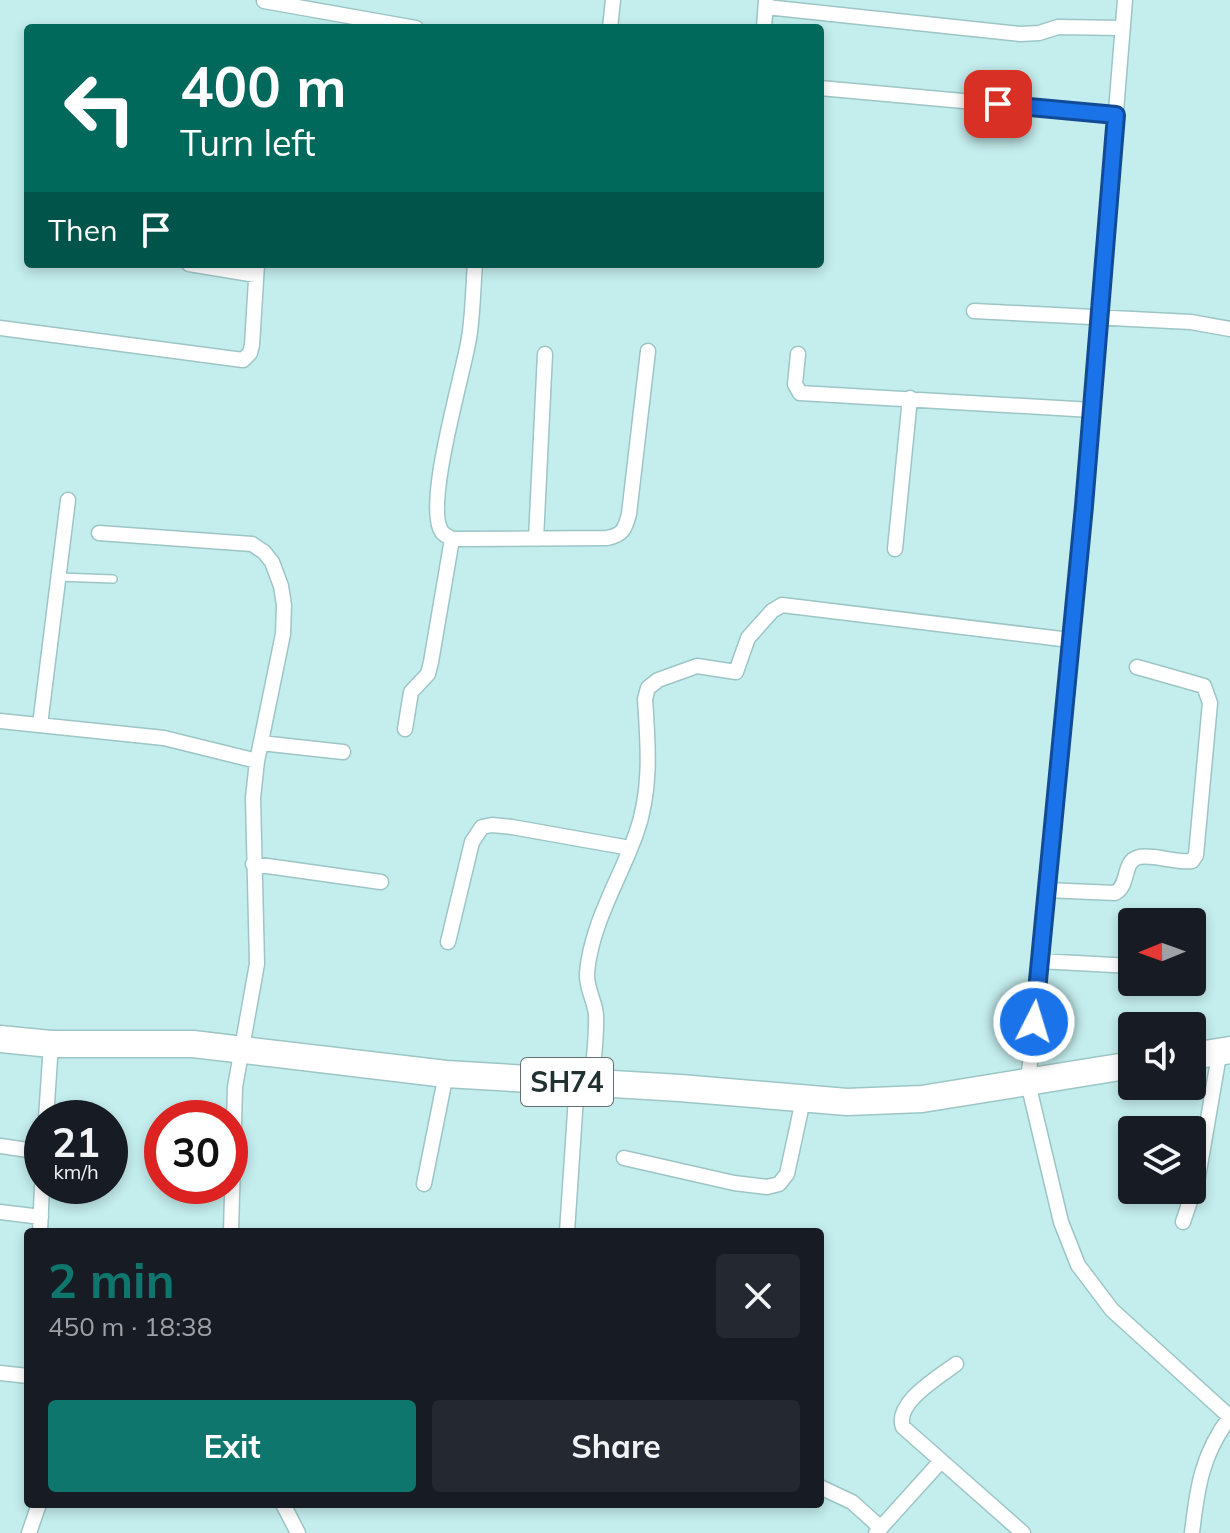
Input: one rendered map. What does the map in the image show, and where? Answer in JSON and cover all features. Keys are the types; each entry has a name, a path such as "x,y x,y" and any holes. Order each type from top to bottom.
{"highway":[{"name":"SH74","path":"0,1039 51,1044 143,1042 243,1048 446,1074 858,1102 922,1099 1118,1067"}],"street":[{"path":"610,24 613,0"},
{"path":"1125,0 1092,410 1028,1083 1061,1222 1078,1265 1112,1310 1230,1417 1212,1441 1203,1466 1192,1533"},
{"path":"264,1 393,24"},
{"path":"764,24 766,3 1020,34 1039,33 1058,27 1123,28"},
{"path":"824,88 1116,115"},
{"path":"475,268 469,340 460,370 442,464 438,502 438,523 442,534 452,539 607,538 618,536 625,530 648,351"},
{"path":"0,328 243,360 250,353 252,345 256,269"},
{"path":"974,311 1191,322 1230,329"},
{"path":"536,539 545,354"},
{"path":"798,354 795,384 800,393 1092,410"},
{"path":"895,549 910,398"},
{"path":"40,725 68,500"},
{"path":"99,533 252,544 272,562 281,586 283,634 257,761 253,798 257,964 235,1087 231,1228"},
{"path":"405,729 411,692 428,674 431,662 452,539"},
{"path":"567,1228 584,1083 596,1011 587,973 601,918 637,831 646,790 645,699 648,688 658,680 697,666 736,672 748,638 776,607 782,605 1070,640"},
{"path":"1046,890 1115,893 1126,882 1127,867 1138,857 1180,862 1192,861 1196,855 1210,703 1208,692 1199,683 1137,667"},
{"path":"0,721 164,738 257,761"},
{"path":"261,743 343,752"},
{"path":"448,942 472,842 482,827 512,827 630,848"},
{"path":"253,864 381,882"},
{"path":"1039,961 1118,965"},
{"path":"47,1100 51,1044"},
{"path":"1183,1222 1198,1177 1212,1058"},
{"path":"424,1184 446,1074"},
{"path":"624,1158 734,1183 767,1187 779,1184 787,1174 803,1100"},
{"path":"0,1146 24,1149"},
{"path":"0,1212 40,1225 41,1204"},
{"path":"956,1364 903,1408 900,1415 903,1427 1023,1533"},
{"path":"0,1373 24,1376"},
{"path":"824,1489 852,1502 879,1530 941,1461"},
{"path":"29,1533 38,1508"},
{"path":"285,1508 298,1533"}],"lane":[{"path":"59,577 113,579"}],"route":[{"path":"998,104 1116,115 1084,506 1034,1022"}]}
